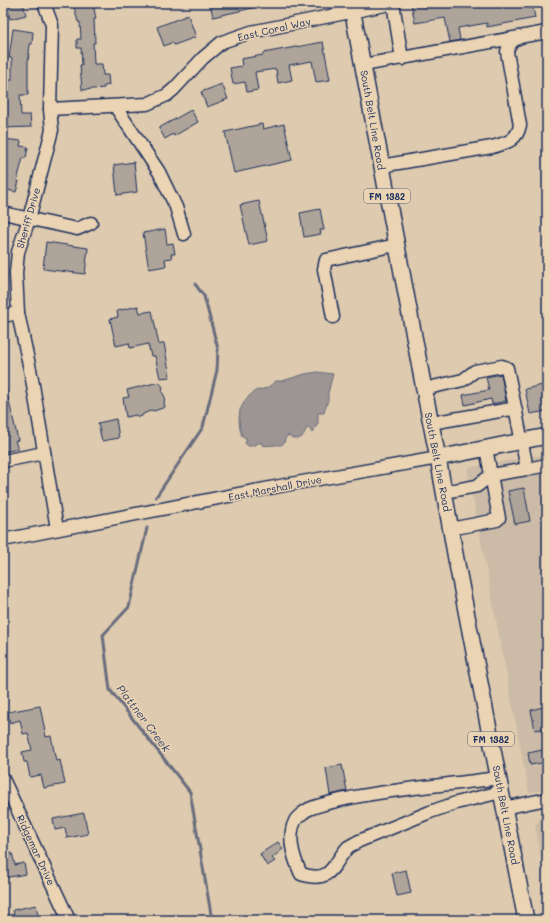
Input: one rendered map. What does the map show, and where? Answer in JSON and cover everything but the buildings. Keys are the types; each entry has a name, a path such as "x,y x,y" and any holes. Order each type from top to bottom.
{"main road":[{"name":"South Belt Line Road","path":"352,7 396,245 438,458 450,529 526,920"},
{"name":"East Marshall Drive","path":"438,458 547,436"}],"street":[{"name":"Sheriff Drive","path":"44,3 52,26 50,109 52,130 29,219 18,252 16,273 18,313 32,378 57,529"},
{"name":"East Coral Way","path":"50,109 146,104 174,89 222,42 251,32 352,7 385,5 386,3"},
{"path":"393,3 402,59"},
{"path":"363,65 547,32"},
{"path":"381,166 492,147 513,139 518,132 520,125 507,48 511,42 520,37"},
{"path":"115,106 159,172 176,207 184,234"},
{"path":"3,213 77,229 92,223"},
{"path":"333,317 324,269 326,260 396,245"},
{"path":"3,316 18,313"},
{"path":"424,389 463,380 475,371 502,366 507,368 527,469"},
{"path":"431,423 511,409 516,412"},
{"path":"450,529 498,520 499,518 486,448"},
{"path":"3,461 44,453"},
{"name":"East Marshall Drive","path":"3,540 438,458"},
{"path":"444,492 478,486 491,475 547,465"},
{"name":"Ridgemar Drive","path":"3,779 68,920"},
{"path":"499,785 359,840 349,846 328,874 318,877 301,874 297,864 291,833 295,820 308,810 364,795 431,786 499,785"},
{"path":"504,808 547,799"}],"shaded area":[{"path":"317,372 333,374 324,413 318,413 318,423 312,433 310,429 307,428 302,437 298,439 292,438 288,435 284,443 281,445 265,446 262,445 261,442 248,446 245,443 247,439 242,436 239,420 240,410 246,399 255,391 267,388 276,381 282,381"},
{"path":"547,454 547,789 529,793 467,468"},
{"path":"543,812 547,812 547,890 535,826"}],"waterway":[{"name":"Plattner Creek","path":"156,497 203,427 217,370 218,349 204,296 195,284"},
{"name":"Plattner Creek","path":"147,528 129,607 103,635 110,690 190,792 212,920"}]}
